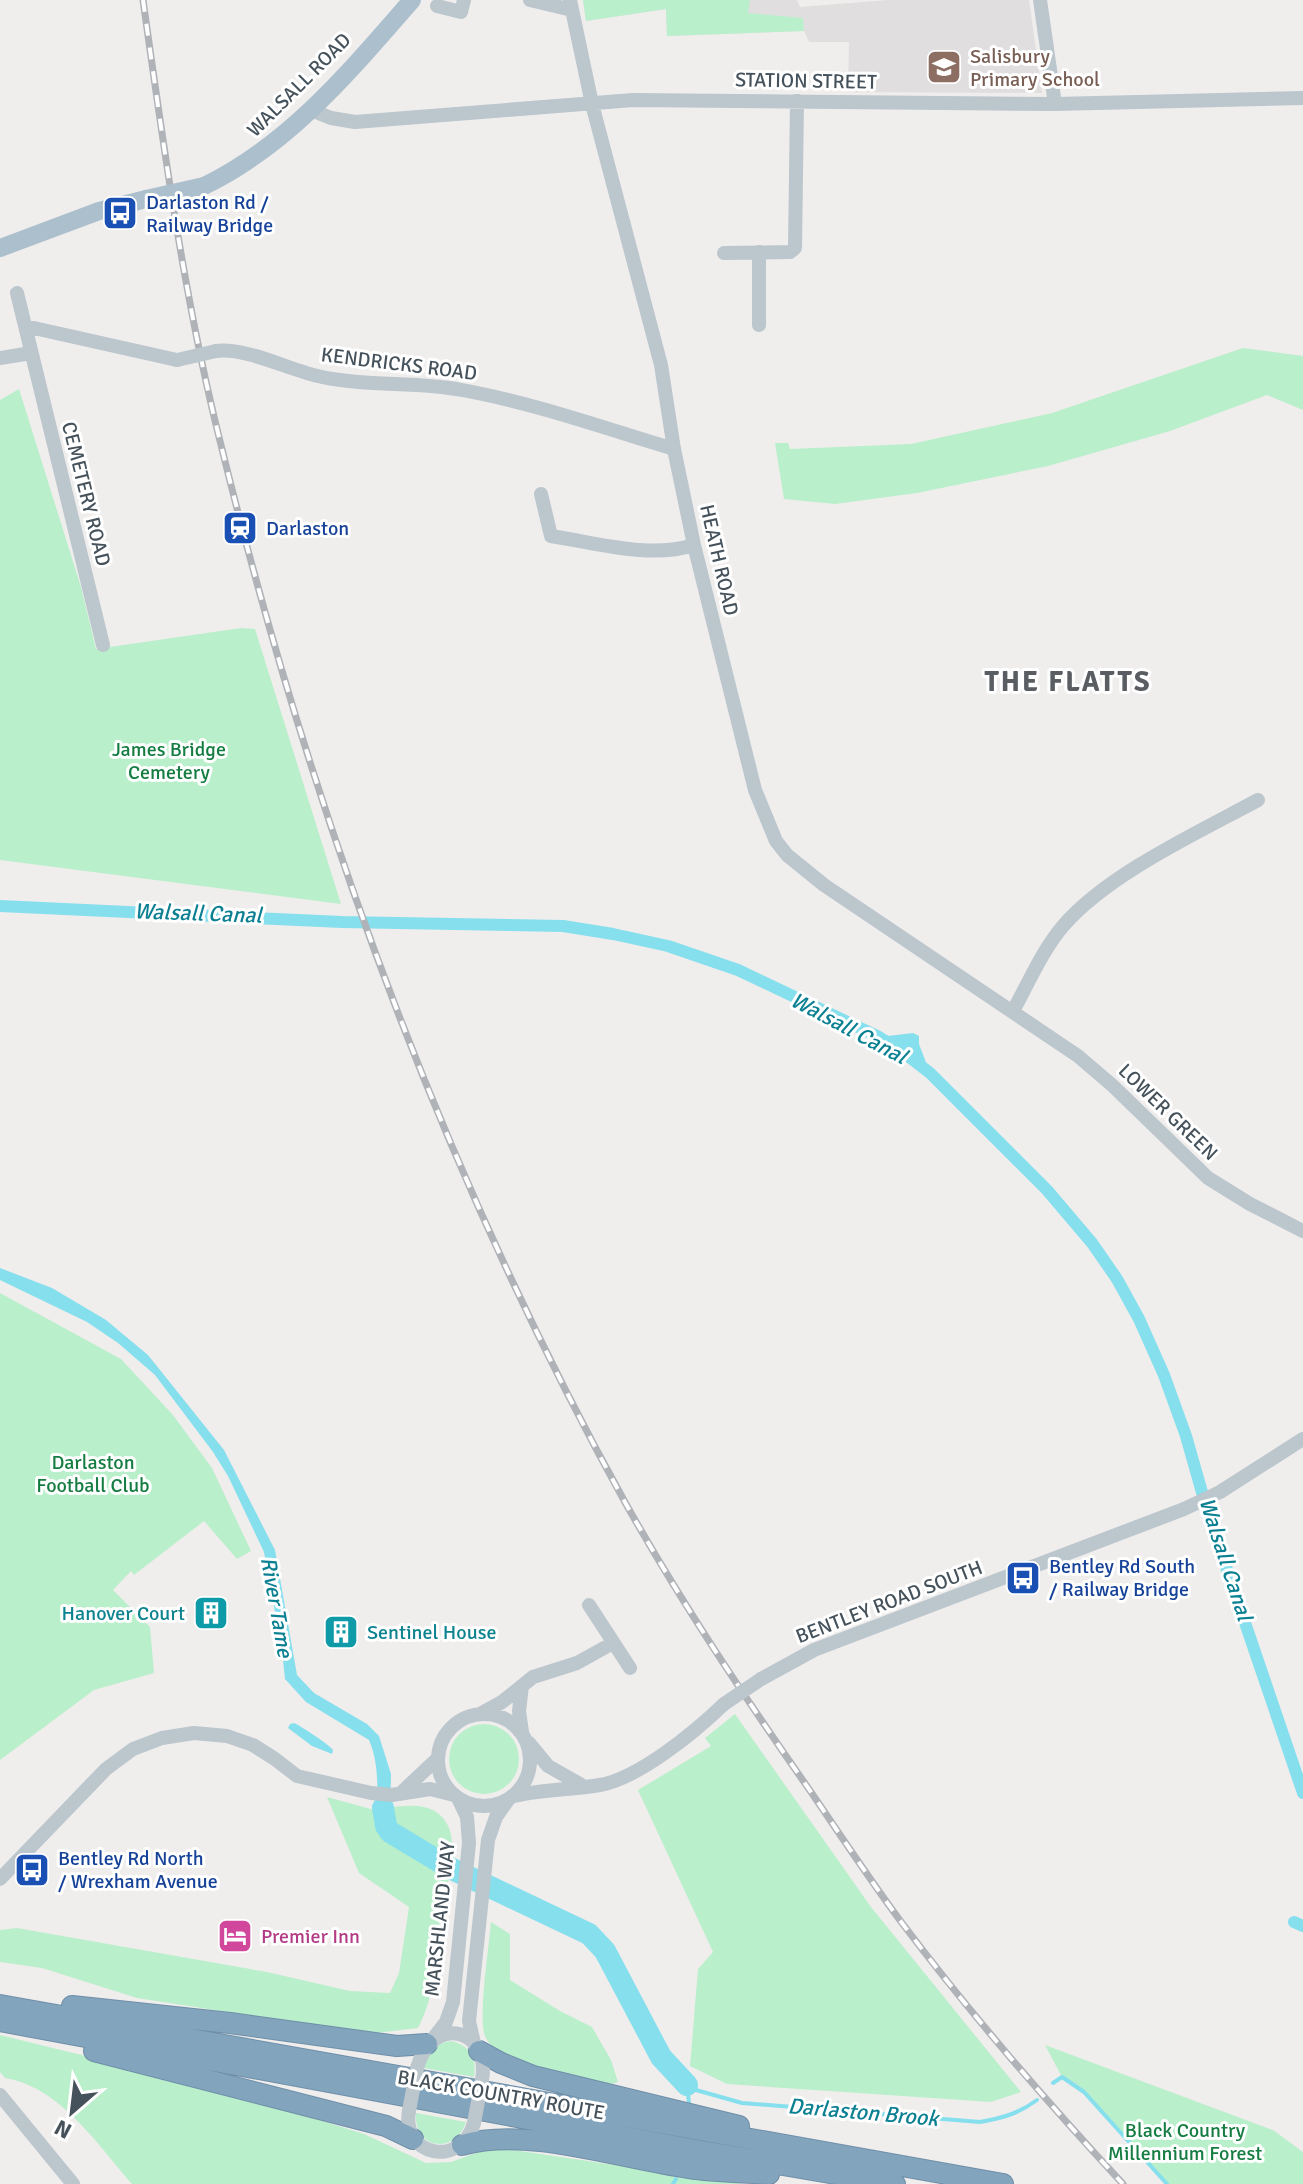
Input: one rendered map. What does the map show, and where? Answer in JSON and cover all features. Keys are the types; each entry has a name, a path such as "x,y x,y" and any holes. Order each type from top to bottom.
{"highway":[{"path":"0,1998 230,2023 397,2046 430,2042"},
{"name":"BLACK COUNTRY ROUTE","path":"0,2005 1003,2184"},
{"path":"0,2021 74,2045 386,2126 413,2139"},
{"name":"BLACK COUNTRY ROUTE","path":"0,2021 894,2184"},
{"path":"477,2047 501,2063 533,2076 723,2121 849,2158"},
{"path":"462,2145 483,2140 515,2140 689,2168 894,2184"}],"main road":[{"name":"WALSALL ROAD","path":"0,249 99,211 204,186 255,158 311,110 412,0"}],"street":[{"path":"437,6 461,12 464,0"},
{"path":"530,0 571,5"},
{"path":"1040,0 1055,104"},
{"name":"HEATH ROAD","path":"571,5 592,104 661,365 694,545 744,752 755,790 776,841 800,868 1013,1011"},
{"name":"STATION STREET","path":"311,110 331,118 363,122 633,100 1055,104 1303,98"},
{"path":"724,253 790,252 795,248 797,101"},
{"path":"759,252 759,325"},
{"name":"CEMETERY ROAD","path":"17,293 103,645"},
{"name":"KENDRICKS ROAD","path":"25,326 177,360 216,351 234,351 318,376 359,384 459,389 528,405 674,449"},
{"path":"0,358 31,353"},
{"path":"541,494 551,536 656,552 694,545"},
{"path":"1013,1011 1049,944 1091,900 1151,857 1258,800"},
{"name":"LOWER GREEN","path":"1013,1011 1102,1076 1208,1178 1303,1231"},
{"name":"BENTLEY ROAD SOUTH","path":"511,1798 540,1789 610,1782 632,1774 707,1720 724,1704 761,1679 814,1650 1184,1509 1220,1492 1303,1439"},
{"path":"589,1605 630,1668"},
{"path":"456,1797 444,1784 439,1771 438,1758 450,1728 468,1716 482,1713 502,1702 533,1677 577,1663 613,1643"},
{"path":"0,1879 106,1769 133,1749 162,1738 194,1733 227,1736 253,1745 297,1776 371,1793 385,1795 430,1789 473,1805 485,1806 511,1798 522,1787 531,1764 518,1703 522,1685"},
{"path":"482,1713 511,1722 548,1766 586,1786"},
{"path":"401,1792 438,1758"},
{"name":"MARSHLAND WAY","path":"430,2042 446,2022 453,2002 469,1826 456,1797"},
{"name":"MARSHLAND WAY","path":"477,2047 469,2021 485,1864 492,1828 511,1798"},
{"path":"447,2034 456,2034 477,2047 484,2064 469,2136 462,2145 449,2151 434,2151 413,2139 408,2127 417,2068 430,2042 447,2034"},
{"path":"0,2095 73,2184"}],"shaded area":[{"name":"Salisbury Primary School","path":"583,0 797,0 800,7 888,0 1029,0 1042,93 848,92 849,42 809,42 804,31 667,36 666,9 586,21"}],"green space":[{"path":"583,0 750,0 748,13 803,18 804,31 667,36 666,9 586,21"},
{"path":"1243,348 1303,356 1303,410 1267,395 1170,431 1048,466 917,493 835,504 784,499 775,443 788,443 790,449 911,444 1052,413"},
{"name":"James Bridge Cemetery","path":"19,389 81,587 96,649 241,628 255,629 341,904 0,860 0,400"},
{"name":"Darlaston Football Club","path":"0,1293 121,1359 173,1415 212,1468 251,1551 237,1559 204,1521 134,1575 131,1571 113,1590 150,1627 154,1673 94,1690 0,1760"},
{"path":"735,1714 871,1907 1021,2092 991,2102 727,2084 690,2066 698,1969 713,1952 638,1790 711,1746 705,1738"},
{"path":"491,1724 513,1739 519,1759 517,1773 509,1784 498,1792 477,1794 459,1784 451,1773 449,1752 459,1734 470,1726"},
{"path":"327,1797 378,1811 380,1825 390,1821 389,1807 410,1806 436,1812 448,1826 452,1841 451,1866 439,1925 431,1990 418,2028 368,2034 137,1998 42,1968 0,1962 0,1930 17,1928 267,1972 350,1991 390,1993 399,1973 409,1907 359,1873"},
{"path":"491,1922 510,1934 510,1980 592,2027 611,2060 618,2082 611,2084 535,2069 499,2053 488,2041 483,2027 483,2002"},
{"path":"0,2035 224,2090 364,2134 426,2163 451,2162 492,2147 744,2184 132,2184 91,2135 60,2105 25,2083 5,2078 0,2072"},
{"path":"451,2041 471,2053 474,2077 424,2068 433,2050"},
{"name":"Black Country Millennium Forest","path":"1045,2045 1273,2130 1303,2152 1303,2184 1167,2184 1084,2092 1062,2077"},
{"path":"416,2113 466,2122 453,2140 436,2144 421,2134"}],"water":[{"path":"913,1033 919,1036 930,1073 879,1037"},
{"path":"0,1268 52,1288 106,1320 148,1355 224,1450 275,1550 297,1675 314,1693 367,1724 379,1736 391,1774 390,1821 396,1830 386,1836 382,1825 376,1766 369,1740 306,1702 285,1679 264,1552 228,1476 213,1452 155,1375 118,1343 87,1322 0,1280"},
{"path":"294,1723 327,1745 333,1750 332,1754 312,1746 288,1728"}],"waterway":[{"name":"Walsall Canal","path":"0,906 342,922 563,926 613,934 668,946 738,970 879,1037 904,1053 930,1073 1047,1190 1092,1243 1139,1319 1186,1436 1209,1517 1303,1793"},
{"name":"River Tame","path":"383,1808 390,1832 450,1868 589,1934 605,1951 661,2057 687,2085"},
{"path":"1294,1922 1303,1926"},
{"name":"Darlaston Brook","path":"1053,2083 1062,2077 1084,2092 1167,2184"},
{"name":"Darlaston Brook","path":"687,2085 742,2103 980,2122 1010,2115 1037,2100"},
{"name":"River Tame","path":"687,2085 689,2103"},
{"name":"River Tame","path":"673,2184 676,2179"}],"railway":[{"path":"143,0 176,224 196,335 257,582 340,854 441,1120 498,1250 560,1379 626,1504 669,1578 739,1686 867,1874 928,1957 1009,2056 1123,2184"}],"place":[{"name":"Salisbury Primary School","path":"944,67"},
{"name":"Darlaston Rd / Railway Bridge","path":"120,213"},
{"name":"Darlaston","path":"240,528"},
{"name":"Bentley Rd South / Railway Bridge","path":"1023,1578"},
{"name":"Hanover Court","path":"211,1613"},
{"name":"Sentinel House","path":"341,1632"},
{"name":"Bentley Rd North / Wrexham Avenue","path":"32,1870"},
{"name":"Premier Inn","path":"235,1936"}],"district":[{"name":"THE FLATTS","path":"1068,682"}]}
